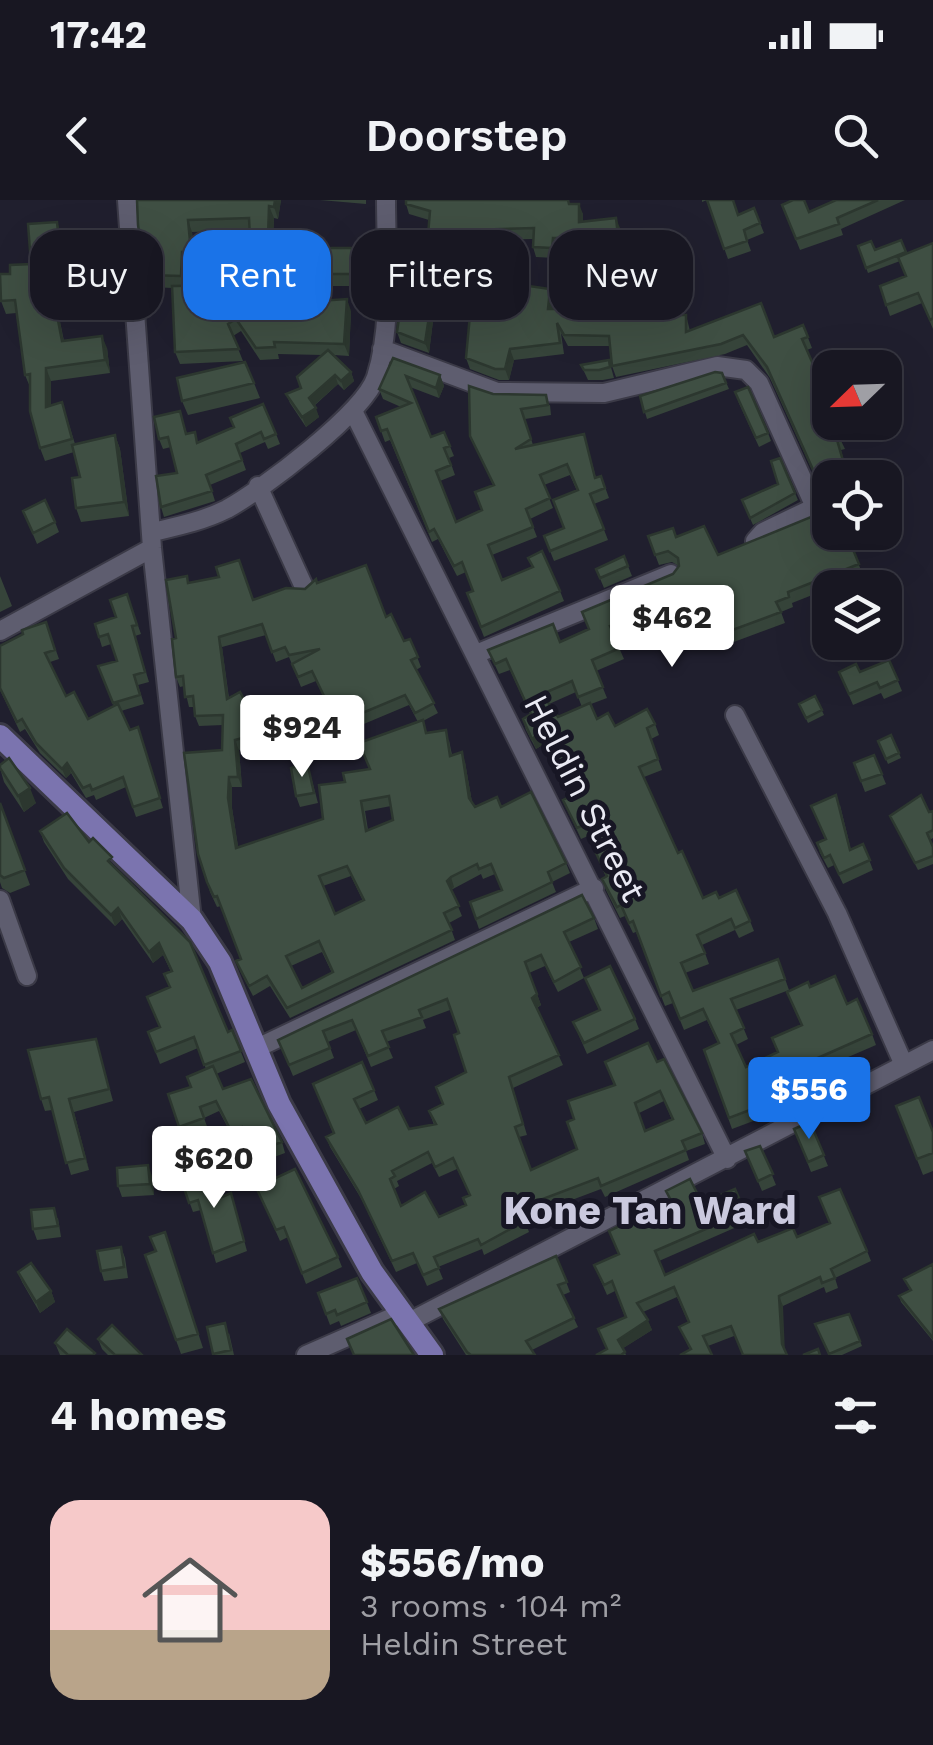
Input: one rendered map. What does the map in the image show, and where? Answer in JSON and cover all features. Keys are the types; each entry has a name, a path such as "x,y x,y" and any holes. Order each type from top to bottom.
{"main road":[{"path":"0,736 192,920 220,962 288,1120 372,1272 432,1355"}],"street":[{"path":"126,200 153,540 192,920"},
{"path":"0,631 153,540 229,508 354,413 374,382 382,350 386,200"},
{"path":"382,350 497,392 604,393 717,366 746,370 758,383 815,507 755,540"},
{"name":"Heldin Street","path":"354,413 726,1159"},
{"path":"258,486 304,587"},
{"path":"476,654 671,574"},
{"path":"735,714 837,913 904,1065"},
{"path":"257,1048 594,888"},
{"path":"0,900 27,976"},
{"path":"306,1355 405,1318 726,1159 933,1050"}],"building":[{"path":"137,200 275,200 274,207 269,206 268,230 250,230 249,218 188,220 189,230 183,230 181,276 163,275 163,230 139,230"},
{"path":"406,200 568,200 569,204 579,204 579,222 616,218 617,230 549,230 549,248 533,247 534,228 428,230 430,211 406,204"},
{"path":"707,200 733,200 738,215 754,208 760,223 744,230 747,241 724,249"},
{"path":"804,200 809,212 836,200 878,200 837,218 839,224 796,239 782,205"},
{"path":"57,222 58,230 30,230 30,251 28,224"},
{"path":"901,240 906,252 866,268 858,246 871,241 875,250"},
{"path":"933,243 933,318 930,320 918,293 886,305 880,286 906,276 898,257"},
{"path":"331,248 351,248 351,274 331,274"},
{"path":"30,264 30,320 58,320 62,341 102,336 105,360 46,368 46,407 62,402 72,439 40,448 30,411 30,374 25,375 15,300 1,301 0,274 10,274 10,265"},
{"path":"172,286 183,286 183,320 234,320 228,324 239,349 175,352"},
{"path":"529,286 549,289 549,320 686,320 686,332 761,303 774,337 803,325 808,337 802,339 812,362 812,440 837,440 843,460 812,460 812,467 767,367 743,335 721,344 612,366 609,336 564,335 557,323 560,343 510,349 505,369 466,358 470,320 529,320"},
{"path":"347,299 344,344 274,342 275,347 256,348 237,320 331,320 331,300"},
{"path":"399,320 428,320 425,343 397,332"},
{"path":"328,350 351,372 341,381 335,375 309,398 316,408 302,417 286,394 301,388 297,377"},
{"path":"393,358 440,375 436,388 406,376 431,437 444,432 450,446 444,448 451,465 436,471 456,522 482,510 475,492 494,485 470,436 469,386 493,394 546,395 548,405 521,409 531,439 515,449 584,434 595,478 601,476 605,488 590,494 604,529 550,551 544,536 564,528 553,500 578,490 567,464 540,475 550,498 526,509 533,527 488,545 502,580 533,567 528,558 542,551 560,591 481,627 467,593 473,591 462,562 454,566 434,529 429,532 387,429 381,431 376,417 411,403 379,389"},
{"path":"609,360 610,367 599,370 584,370 581,365"},
{"path":"245,362 254,383 182,401 177,378"},
{"path":"722,373 726,383 644,412 640,396"},
{"path":"748,387 768,433 756,438 735,392"},
{"path":"263,404 276,434 264,439 261,432 236,444 242,460 206,475 212,491 161,507 156,476 177,473 168,437 159,439 154,417 180,411 186,434 195,432 197,443 234,427 230,418"},
{"path":"115,435 124,502 76,508 72,478 80,477 72,445"},
{"path":"780,458 795,493 750,518 742,500 778,484 771,461"},
{"path":"45,500 55,522 33,533 23,511"},
{"path":"812,517 812,550 853,550 859,564 844,570 812,570 812,583 788,592 789,597 776,602 781,612 719,635 701,594 610,626 620,648 592,660 603,687 578,697 572,681 542,694 558,717 590,703 597,719 608,713 615,726 647,709 655,724 647,728 658,759 639,767 678,853 682,851 703,898 716,892 719,898 736,890 750,921 735,928 731,919 697,935 705,953 681,963 693,991 778,959 785,979 731,999 744,1028 731,1034 746,1067 778,1052 772,1038 802,1025 787,992 835,976 847,1004 857,999 872,1034 775,1077 779,1086 764,1093 768,1103 729,1118 704,1050 719,1043 703,1009 680,1019 669,992 661,996 633,921 629,923 621,905 617,907 602,879 607,876 596,853 602,850 591,822 577,828 563,800 571,796 559,767 555,769 540,733 532,739 523,719 531,714 506,659 495,664 488,650 553,624 560,642 589,629 582,612 673,574 679,566 678,558 668,551 655,555 648,536 673,528 676,537 704,526 718,555"},
{"path":"624,556 628,566 600,578 596,569"},
{"path":"239,560 253,600 286,588 305,589 316,579 317,583 366,565 386,617 391,614 404,641 410,639 418,657 411,660 434,703 415,713 405,695 317,732 312,719 235,740 238,777 229,777 228,798 236,848 323,819 319,785 345,782 343,773 370,769 359,743 423,720 426,733 446,730 450,756 462,752 469,798 475,807 497,797 501,807 531,792 566,863 548,872 552,882 476,919 470,902 502,890 491,864 479,869 477,864 447,881 459,906 444,913 452,930 287,1008 267,976 249,986 236,961 241,959 198,854 184,753 222,750 223,715 195,716 193,696 185,697 183,676 176,677 172,639 176,638 166,580 187,576 188,583 219,577 216,567","holes":["262,624 272,652 285,647 289,655 320,649 292,664 298,677 312,671 324,696 255,719 240,692 227,699 219,637","389,796 393,820 366,831 361,801","347,866 364,900 335,914 319,876","319,941 333,972 302,988 286,956"]},
{"path":"127,594 145,672 134,675 140,695 113,703 98,666 117,661 108,634 99,637 95,624 116,617 110,600"},
{"path":"46,622 55,650 45,653 66,696 74,692 88,719 118,704 130,730 138,727 160,798 133,807 123,777 92,790 90,785 83,788 67,763 62,769 36,743 22,719 17,722 0,688 0,646 23,634 22,630"},
{"path":"889,660 898,680 880,688 877,682 849,694 839,672 856,664 860,672"},
{"path":"815,696 822,710 806,718 799,704"},
{"path":"891,735 899,753 886,759 878,741"},
{"path":"874,755 882,774 861,781 854,763"},
{"path":"9,758 30,788 18,796 0,768"},
{"path":"307,762 314,793 296,796 291,768"},
{"path":"836,795 850,850 863,844 870,860 839,874 830,855 824,858 817,843 826,839 811,806"},
{"path":"921,795 929,812 933,811 933,830 927,833 933,856 915,863 890,816"},
{"path":"0,803 25,870 4,878 0,875"},
{"path":"67,813 89,842 93,838 112,857 108,861 190,942 228,1032 232,1030 241,1051 204,1065 194,1037 156,1052 148,1032 160,1027 147,997 170,987 164,974 172,971 159,943 149,952 118,908 111,915 64,868 40,831"},
{"path":"582,895 594,918 564,932 581,967 554,982 541,955 525,962 537,994 532,998 559,1055 509,1077 523,1124 515,1127 531,1170 577,1149 567,1122 574,1119 568,1101 615,1085 605,1062 648,1043 657,1062 664,1059 702,1133 682,1141 686,1150 601,1186 598,1178 519,1208 525,1221 481,1245 478,1239 434,1257 439,1268 423,1275 413,1253 392,1261 358,1190 326,1137 334,1133 313,1084 362,1062 374,1090 354,1099 366,1123 398,1107 409,1129 436,1124 429,1111 443,1104 436,1087 466,1072 454,1035 459,1033 447,999 419,1010 422,1017 382,1031 389,1047 368,1056 352,1020 323,1031 330,1048 289,1065 278,1040","holes":["660,1091 673,1119 645,1131 635,1103","428,1152 435,1167 453,1158 470,1195 463,1198 466,1205 439,1217 425,1192 401,1206 390,1179 395,1176 392,1171"]},
{"path":"610,966 635,1019 584,1043 573,1022 600,1010 585,978"},
{"path":"96,1039 109,1089 69,1099 85,1158 66,1163 49,1097 41,1099 28,1050"},
{"path":"213,1066 223,1089 251,1079 282,1142 251,1153 242,1127 231,1131 216,1101 200,1107 204,1118 179,1127 168,1094 191,1087 187,1077"},
{"path":"919,1097 933,1132 933,1153 917,1159 896,1106"},
{"path":"810,1122 824,1155 808,1162 794,1129"},
{"path":"760,1146 773,1174 758,1181 745,1151"},
{"path":"148,1165 150,1184 118,1186 117,1168"},
{"path":"295,1169 338,1257 302,1273 284,1227 276,1230 256,1187"},
{"path":"194,1171 197,1180 212,1173 222,1197 231,1193 244,1241 213,1253 198,1200 189,1203 180,1176"},
{"path":"690,1179 702,1203 735,1189 745,1212 655,1251 665,1275 754,1234 758,1242 793,1228 797,1237 830,1223 819,1197 840,1189 867,1251 831,1269 835,1278 822,1283 820,1277 779,1296 782,1344 787,1355 743,1355 731,1326 703,1336 712,1355 680,1355 691,1349 679,1327 689,1322 674,1287 637,1303 648,1320 618,1340 625,1352 596,1355 607,1349 598,1329 626,1317 612,1281 604,1285 594,1265 619,1254 609,1231 626,1223 622,1214 636,1206 643,1222 675,1208 666,1191"},
{"path":"54,1208 58,1226 33,1229 31,1210"},
{"path":"165,1232 198,1334 176,1340 145,1255 156,1251 150,1237"},
{"path":"121,1247 124,1267 101,1271 97,1251"},
{"path":"556,1256 567,1282 558,1285 574,1318 526,1341 535,1355 467,1352 439,1309"},
{"path":"31,1263 51,1291 36,1302 18,1272"},
{"path":"933,1264 933,1338 899,1296 911,1290 904,1279"},
{"path":"357,1278 367,1302 337,1315 335,1310 326,1314 318,1293"},
{"path":"849,1314 860,1341 829,1354 815,1324"},
{"path":"391,1319 414,1355 354,1355 347,1339"},
{"path":"225,1323 231,1350 213,1354 207,1327"},
{"path":"112,1325 142,1355 115,1355 98,1339"},
{"path":"67,1329 95,1353 68,1355 55,1343"}],"district":[{"name":"Kone Tan Ward","path":"650,1210"}]}
